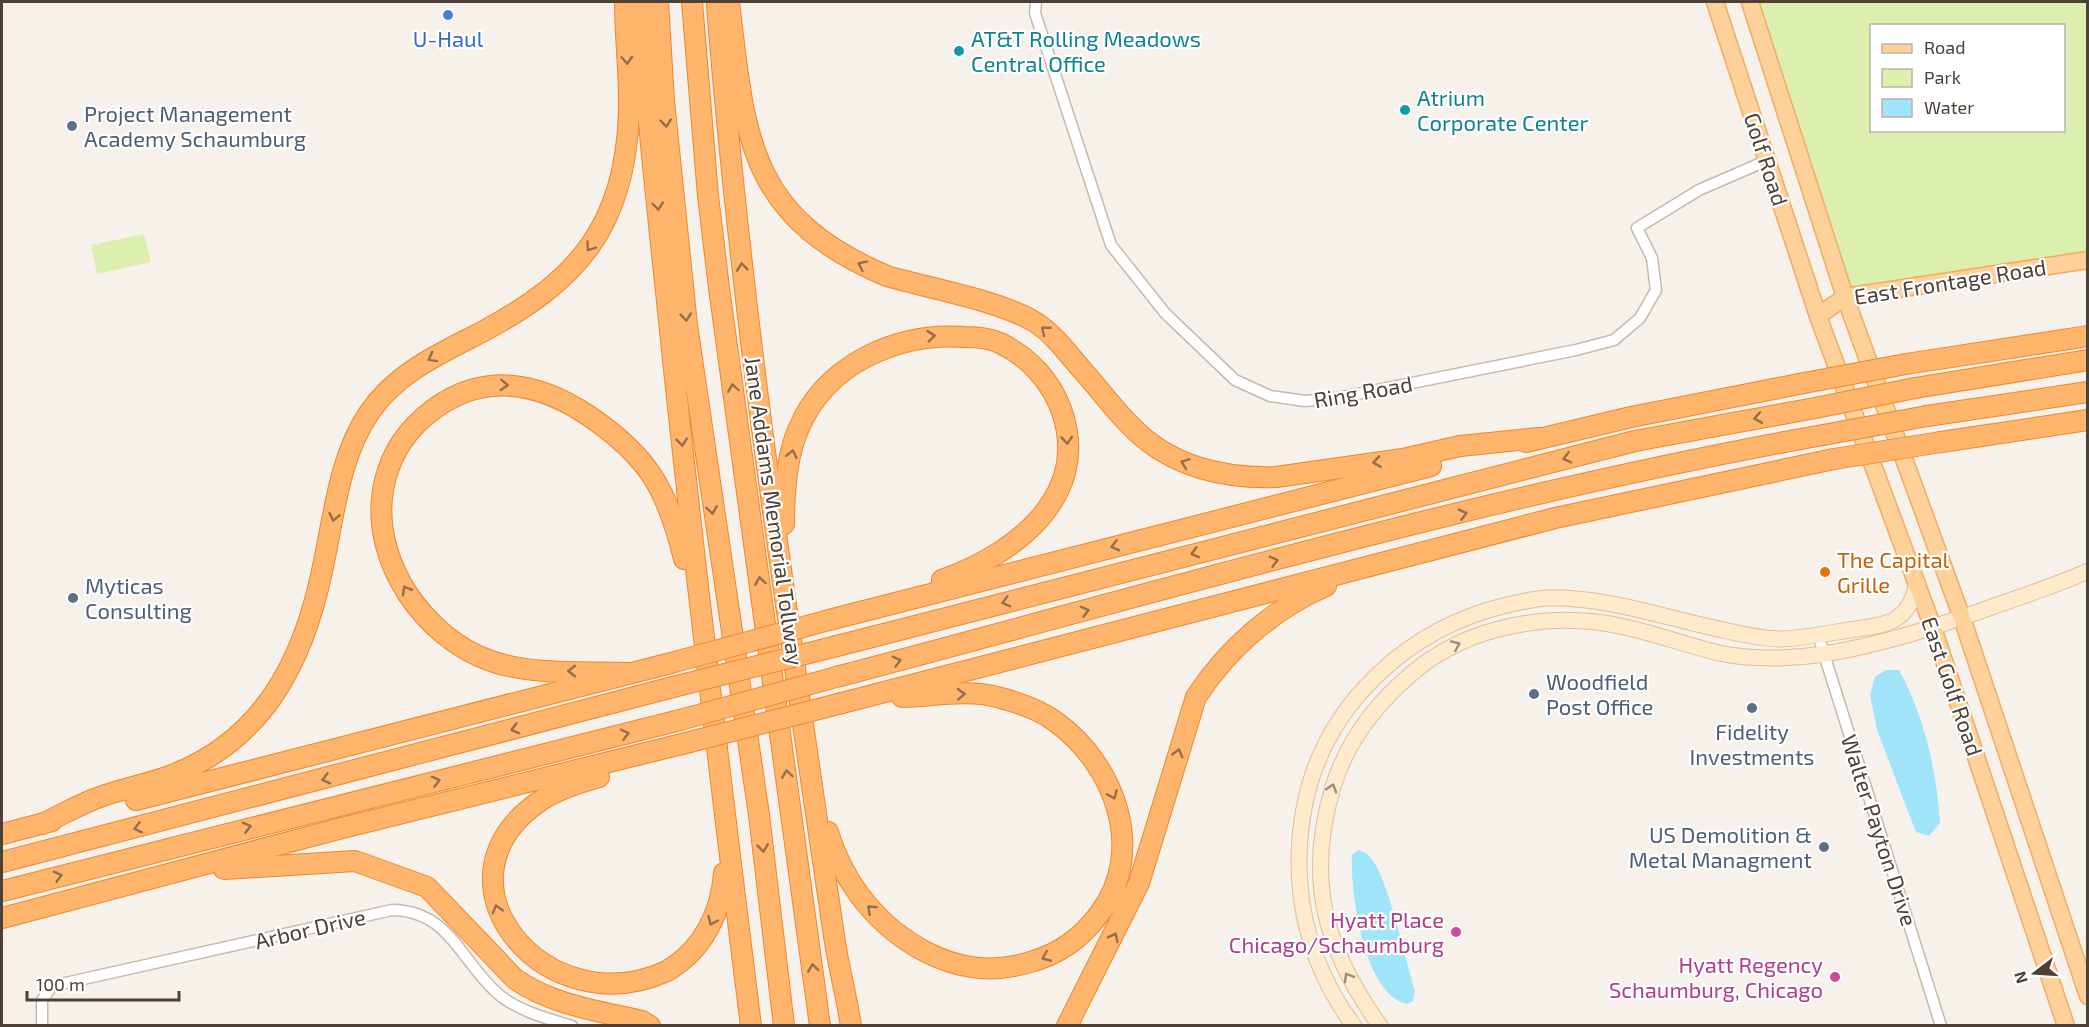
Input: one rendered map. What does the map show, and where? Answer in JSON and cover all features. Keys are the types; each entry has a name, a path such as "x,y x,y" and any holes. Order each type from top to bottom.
{"highway":[{"path":"42,824 93,799 189,768 235,738 279,691 301,645 318,592 346,460 368,414 387,391 415,368 509,316 548,291 579,262 603,227 626,153 629,109 625,2"},
{"path":"640,2 648,108 701,629 725,801 751,1026"},
{"path":"658,2 664,101 687,325 759,815 784,1026"},
{"name":"Jane Addams Memorial Tollway","path":"692,2 708,196 719,288 820,1026"},
{"path":"717,2 726,120 743,278 784,596 815,793 833,932 851,1026"},
{"path":"729,2 742,104 750,143 766,177 797,219 828,246 869,269 1010,311 1036,323 1057,341 1137,433 1175,459 1218,474 1255,478 1276,477 1403,459 1460,446 1539,438"},
{"path":"784,596 784,511 788,470 798,430 825,388 862,358 913,338 945,334 999,342 1033,366 1056,395 1065,420 1069,445 1066,471 1058,493 1045,513 1014,544 977,566 860,612"},
{"path":"2,834 1539,438 1630,417 1906,364 2088,336"},
{"path":"2,862 673,687 1624,444 1915,388 2088,360"},
{"path":"630,673 537,670 489,660 441,633 414,603 391,558 383,522 383,491 391,464 405,437 442,402 468,389 486,385 530,388 546,392 570,405 618,437 647,466 665,498 675,522 701,629"},
{"path":"2,891 680,720 1316,550 1636,471 1927,416 2088,392"},
{"path":"2,918 338,829 679,745 1554,518 1834,459 2088,421"},
{"path":"1066,1026 1112,940 1139,883 1181,740 1196,697 1212,673 1238,644 1302,596 1391,559"},
{"path":"815,793 836,855 866,906 899,935 938,957 973,968 993,970 1041,960 1081,935 1109,901 1120,870 1123,845 1117,805 1096,762 1074,736 1054,720 996,696 974,693 851,701"},
{"path":"679,745 648,763 553,794 531,808 510,830 500,852 494,884 502,927 516,948 547,973 573,984 591,988 617,988 641,983 676,966 701,941 722,899 725,801"},
{"path":"162,876 233,868 355,861 427,887 516,979 528,988 556,1000 642,1021 650,1026"}],"main road":[{"name":"Golf Road","path":"1715,2 1818,316"},
{"name":"Golf Road","path":"1750,2 1845,297"},
{"name":"East Frontage Road","path":"1818,316 1845,297 2088,260"},
{"name":"East Golf Road","path":"1845,297 1962,618 2088,996"},
{"name":"East Golf Road","path":"1818,316 1933,627 2066,1026"}],"street":[{"name":"Ring Road","path":"1036,2 1035,13 1111,245 1165,314 1205,354 1235,380 1270,396 1305,401 1337,398 1614,340 1640,318 1656,290 1652,258 1637,228 1699,190 1768,160"},
{"path":"1380,1026 1349,978 1326,919 1320,890 1322,832 1339,768 1362,725 1382,700 1427,661 1478,635 1513,625 1559,621 1597,622 1634,629 1722,654 1773,657 1824,654 1908,636 2088,571"},
{"path":"1354,1026 1318,966 1305,925 1298,878 1302,822 1312,778 1344,712 1380,672 1400,655 1417,642 1459,619 1547,598 1588,599 1741,634 1779,639 1818,635 1890,622 1906,613 1914,601 1917,583"},
{"name":"Walter Payton Drive","path":"1818,635 1941,1026"},
{"name":"Arbor Drive","path":"42,1026 42,1000 52,986 392,910 412,910 435,921 497,993 537,1015 572,1026"}],"green space":[{"path":"1750,2 2087,2 2087,258 1845,297"},
{"path":"144,234 151,262 97,274 91,245"}],"water":[{"path":"1886,670 1899,670 1916,706 1928,744 1936,784 1940,823 1929,836 1916,832 1877,730 1870,695 1875,677"},
{"path":"1358,850 1368,854 1377,867 1390,900 1415,991 1413,1001 1407,1004 1392,997 1380,982 1370,963 1357,916 1354,893 1352,855"}],"place":[{"name":"U-Haul","path":"448,15"},
{"name":"AT&T Rolling Meadows Central Office","path":"959,51"},
{"name":"Atrium Corporate Center","path":"1405,110"},
{"name":"Project Management Academy Schaumburg","path":"72,126"},
{"name":"The Capital Grille","path":"1825,572"},
{"name":"Myticas Consulting","path":"73,598"},
{"name":"Woodfield Post Office","path":"1534,694"},
{"name":"Fidelity Investments","path":"1752,708"},
{"name":"US Demolition & Metal Managment","path":"1824,847"},
{"name":"Hyatt Place Chicago/Schaumburg","path":"1456,932"},
{"name":"Hyatt Regency Schaumburg, Chicago","path":"1835,977"}]}
